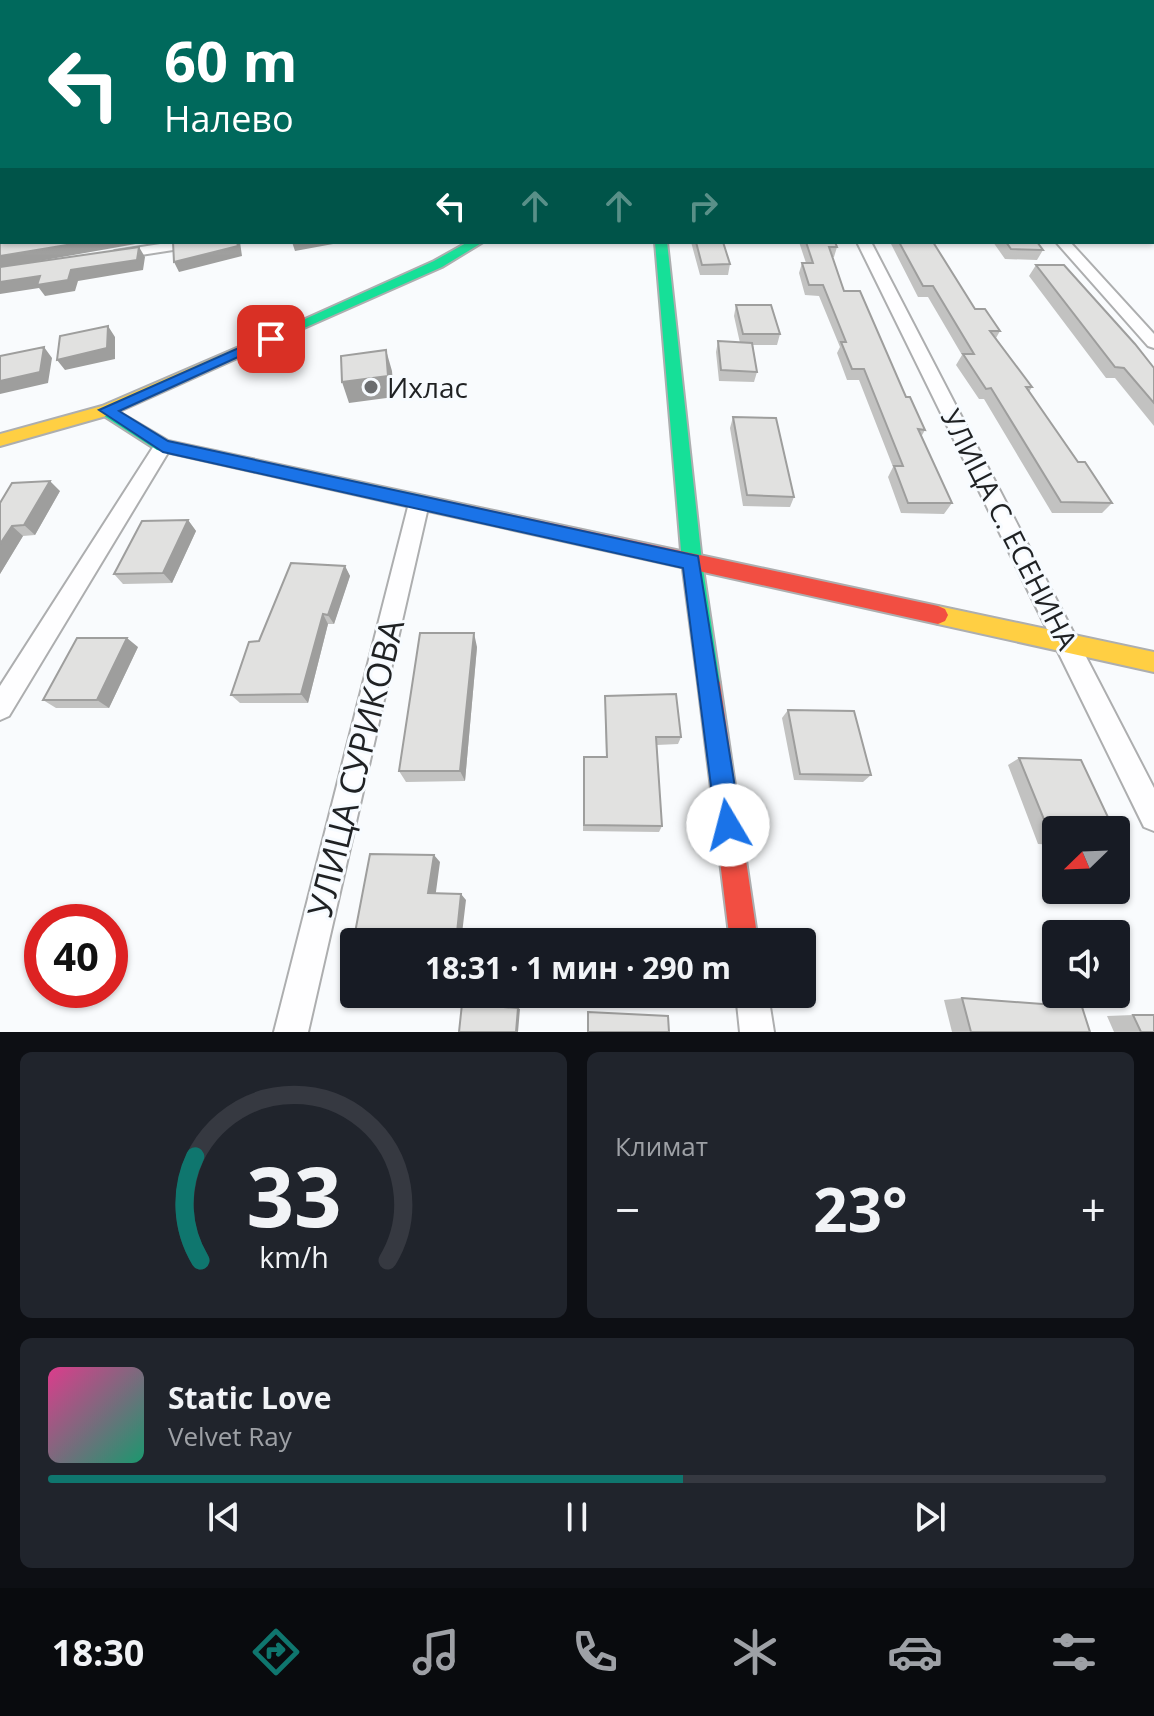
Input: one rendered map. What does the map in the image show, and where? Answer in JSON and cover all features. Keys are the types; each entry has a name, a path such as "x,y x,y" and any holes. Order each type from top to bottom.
{"street":[{"path":"101,257 186,244"},
{"path":"0,440 107,410 438,264 473,244"},
{"path":"661,244 692,562 742,928"},
{"name":"УЛИЦА С. ЕСЕНИНА","path":"865,244 1069,643 1154,817"},
{"path":"1065,244 1154,343"},
{"path":"107,410 163,446 1154,662"},
{"path":"0,708 163,446"},
{"name":"УЛИЦА СУРИКОВА","path":"291,1032 419,503"},
{"path":"754,1008 757,1032"}],"building":[{"path":"0,244 73,244 0,256"},
{"path":"173,244 238,244 238,246 174,262"},
{"path":"697,244 724,244 730,264 702,265"},
{"path":"807,244 836,244 837,247 829,247 844,291 860,291 906,397 910,397 925,430 918,429 952,503 908,503 894,466 903,466 864,369 852,369 841,342 846,342 823,285 809,285 802,263 813,263"},
{"path":"900,244 934,244 975,309 985,309 1000,331 990,331 1032,387 1026,387 1078,462 1085,462 1112,503 1061,502 991,388 986,389 963,354 974,354 933,286 923,286"},
{"path":"1007,244 1038,244 1043,250 1011,249"},
{"path":"139,247 137,260 71,270 68,280 37,285 40,276 0,282 0,267"},
{"path":"1036,265 1064,265 1135,344 1154,368 1154,403 1124,368 1115,367"},
{"path":"736,305 771,305 780,334 743,334"},
{"path":"108,326 107,348 57,360 60,336"},
{"path":"718,341 752,343 757,372 721,370"},
{"path":"44,347 40,372 0,381 0,356"},
{"path":"386,350 388,376 342,382 341,356"},
{"path":"733,417 776,418 794,497 747,495"},
{"path":"50,481 24,525 12,526 0,544 0,503 12,483"},
{"path":"188,520 163,573 114,574 142,521"},
{"path":"291,563 345,566 328,615 323,614 301,694 231,695 249,642 259,641"},
{"path":"420,633 474,633 460,771 399,771"},
{"path":"77,638 127,638 97,700 43,700"},
{"path":"676,694 681,737 656,737 662,826 584,825 584,757 607,757 605,696"},
{"path":"788,710 854,711 871,775 800,774"},
{"path":"1019,758 1081,760 1107,816 1043,816"},
{"path":"370,854 434,855 428,893 461,894 457,928 356,928"},
{"path":"962,998 1042,1004 1042,1008 1082,1008 1090,1032 971,1032"},
{"path":"462,1008 518,1008 516,1032 459,1032"},
{"path":"588,1012 668,1016 669,1032 588,1032"},
{"path":"1133,1015 1154,1015 1154,1032 1141,1032"}],"traffic: fast":[{"path":"281,333 438,264 473,244"},
{"path":"661,244 692,562 709,683"},
{"path":"107,410 163,446 424,503"}],"traffic: slow":[{"path":"0,440 107,410 281,333"},
{"path":"938,615 1154,662"}],"traffic: jam":[{"path":"424,503 938,615"},
{"path":"709,683 742,928"}],"place":[{"name":"Ихлас","path":"371,387"}],"route":[{"path":"271,339 107,410 163,446 692,562 728,825"}]}
